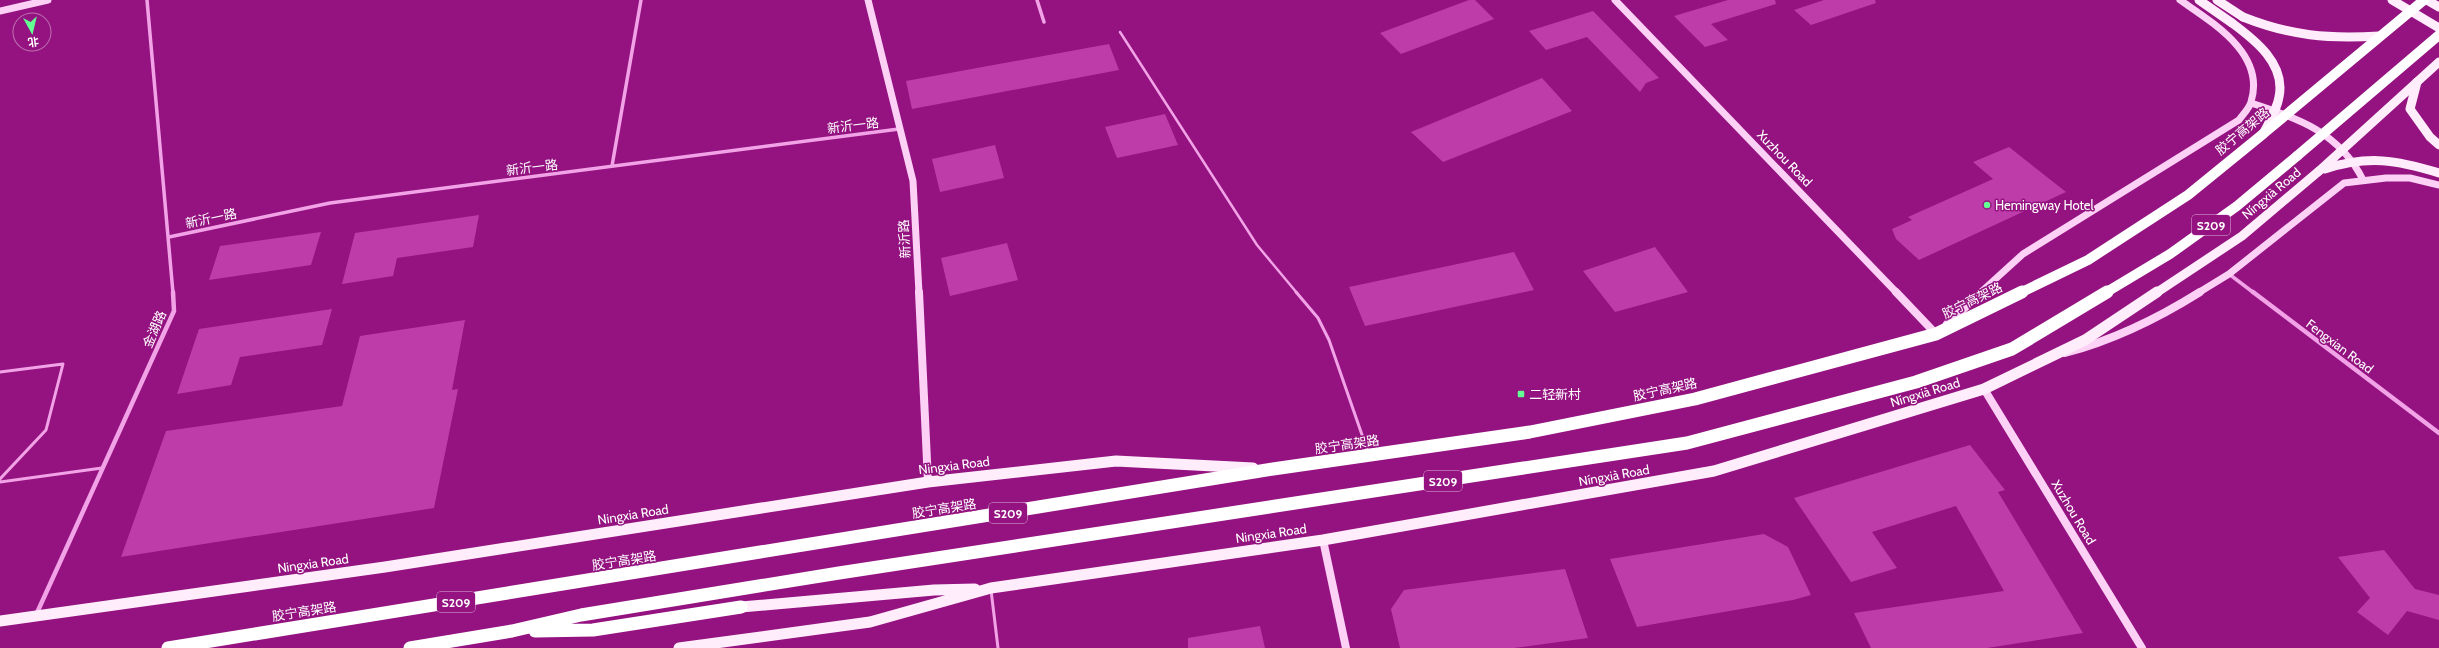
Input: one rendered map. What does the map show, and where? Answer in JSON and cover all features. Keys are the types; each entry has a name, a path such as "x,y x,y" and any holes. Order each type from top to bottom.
{"highway":[{"name":"胶宁高架路","path":"168,648 1273,470 1530,432 1695,399 1936,334 2094,256 2188,195 2379,36 2426,0"},
{"name":"S209","path":"410,648 512,631 581,615 839,573 1000,550 1687,443 1916,382 2012,349 2170,254 2238,206 2439,35"},
{"path":"512,631 593,630 741,607"}],"main road":[{"path":"2199,0 2250,35 2270,58 2276,71 2280,91 2263,134"},
{"path":"2217,0 2243,17 2277,30 2307,38 2331,39 2379,36"},
{"path":"2392,0 2439,28"},
{"path":"2426,0 2439,7"},
{"name":"Níngxià Road","path":"1323,540 1714,471 1984,389 2085,340 2197,268 2242,236 2319,171 2439,62"},
{"path":"2417,82 2410,109 2430,137 2439,145"},
{"path":"2319,171 2363,158 2394,161 2439,173"},
{"name":"Ningxia Road","path":"0,621 385,567 928,482 1116,461 1273,470"},
{"name":"Ningxia Road","path":"682,648 870,622 991,588 1323,540"},
{"path":"741,607 934,590 991,588"}],"street":[{"path":"0,11 48,0"},
{"name":"金湖路","path":"35,617 174,311 170,237 147,0"},
{"path":"612,166 641,0"},
{"name":"新沂路","path":"868,0 913,181 928,482"},
{"path":"1037,0 1044,22"},
{"name":"Xuzhou Road","path":"1615,0 1936,334"},
{"path":"1936,334 2023,254 2239,120 2251,103 2254,86 2253,75 2246,58 2222,29 2180,0"},
{"path":"2251,103 2295,118 2314,128 2349,155 2363,180"},
{"name":"新沂一路","path":"170,237 330,203 899,129"},
{"path":"2049,358 2096,345 2159,318 2228,274 2344,184 2363,180 2410,178 2439,186"},
{"name":"Fengxian Road","path":"2228,274 2439,433"},
{"name":"Xuzhou Road","path":"1984,389 2142,648"},
{"path":"1323,540 1346,648"}],"lane":[{"path":"1120,32 1257,244 1318,318 1329,340 1369,456"},
{"path":"0,372 62,364 46,430 0,479"},
{"path":"0,482 102,468"},
{"path":"991,588 998,648"}],"building":[{"path":"1469,0 1475,0 1494,19 1401,54 1380,33"},
{"path":"1728,0 1775,0 1776,4 1711,24 1728,40 1705,47 1674,16"},
{"path":"1824,0 1875,0 1876,3 1811,25 1794,10"},
{"path":"1593,11 1659,78 1646,83 1640,92 1587,37 1546,50 1529,31"},
{"path":"1109,44 1119,70 912,109 906,81"},
{"path":"1542,78 1572,111 1443,162 1411,132"},
{"path":"1165,114 1178,145 1117,158 1105,127"},
{"path":"995,145 1004,178 940,192 932,159"},
{"name":"Hemingway Hotel","path":"2009,147 2066,192 1919,260 1896,239 1892,229 1912,220 1908,217 1993,179 1973,162"},
{"path":"479,215 473,247 397,258 393,276 342,284 355,233"},
{"path":"321,232 311,265 209,280 220,246"},
{"path":"1007,243 1018,280 950,296 941,258"},
{"path":"1655,247 1688,292 1615,312 1583,271"},
{"path":"1514,252 1534,290 1365,326 1349,287"},
{"path":"332,309 322,345 240,357 231,385 177,394 199,329"},
{"path":"465,320 452,390 458,389 434,508 121,557 166,431 342,406 360,336"},
{"path":"1970,445 2005,490 1998,492 2083,633 1987,648 1871,648 1854,613 2004,591 1956,506 1872,532 1897,568 1851,582 1794,498"},
{"path":"1764,534 1788,547 1811,595 1793,600 1637,627 1610,559"},
{"path":"2384,550 2415,589 2439,595 2439,620 2407,611 2388,635 2357,612 2370,598 2338,557"},
{"path":"1565,569 1588,638 1514,648 1400,648 1391,609 1404,590"},
{"path":"1260,626 1265,648 1188,648 1188,638"}],"place":[{"name":"Hemingway Hotel","path":"1987,205"},
{"name":"二轻新村","path":"1521,394"}]}
